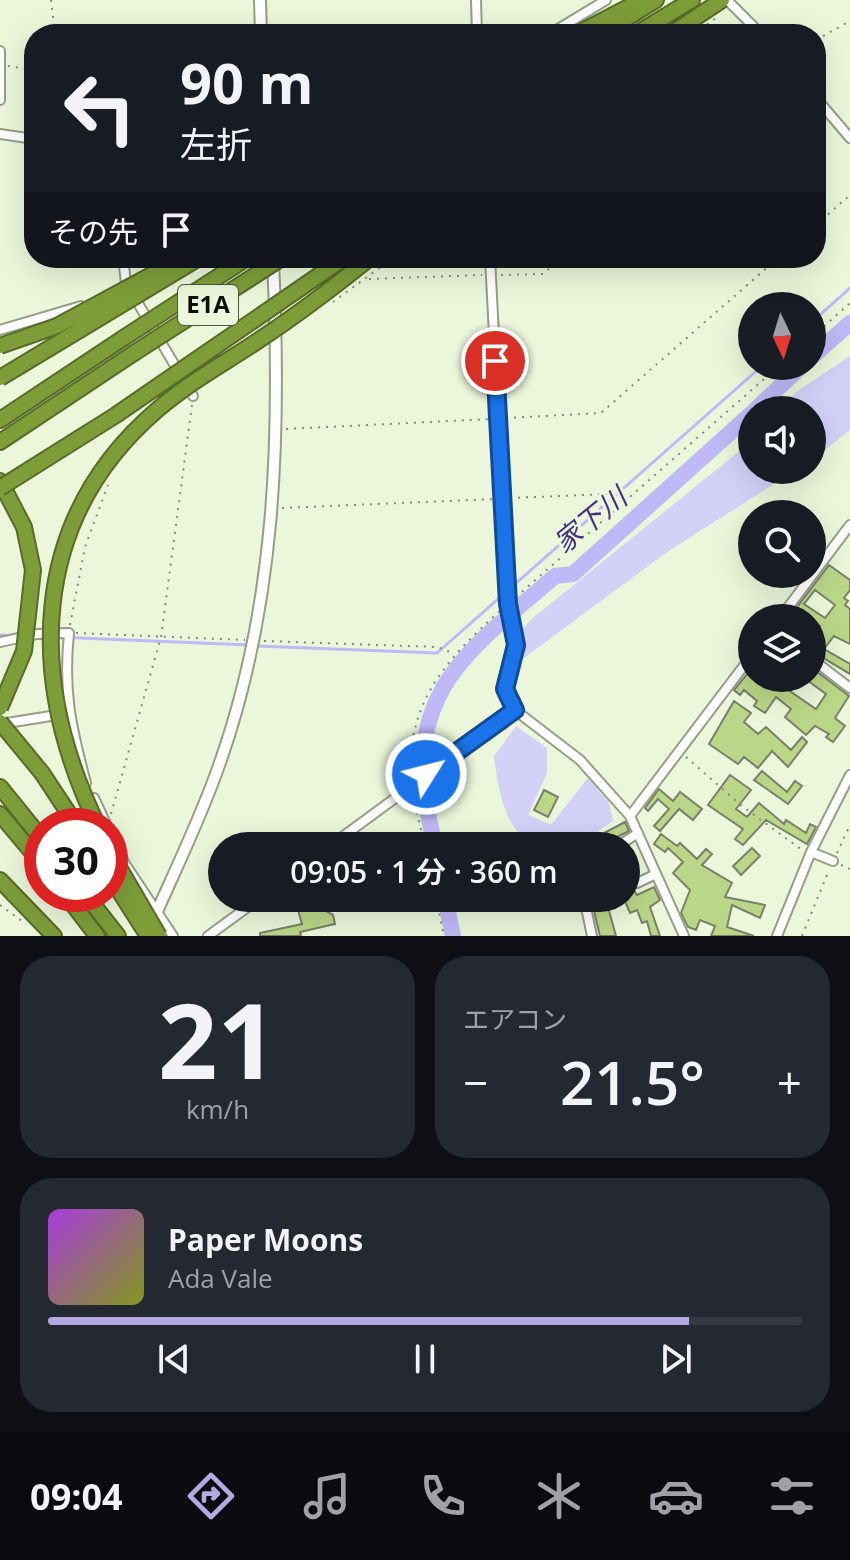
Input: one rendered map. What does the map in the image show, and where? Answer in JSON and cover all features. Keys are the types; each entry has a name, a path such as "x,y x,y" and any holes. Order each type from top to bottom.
{"highway":[{"path":"596,24 642,0"},
{"path":"617,24 656,0"},
{"path":"652,24 692,0"},
{"path":"687,24 725,0"},
{"path":"0,346 57,326 164,268"},
{"path":"0,378 182,268"},
{"name":"E1A","path":"0,420 232,268"},
{"name":"E1A","path":"3,440 266,268"},
{"path":"0,488 116,415 329,268"},
{"path":"91,808 74,763 53,665 55,580 79,506 110,456 157,410 357,268"},
{"path":"0,481 24,527 33,570 24,651 0,708"},
{"path":"0,723 42,773 65,808"},
{"path":"0,787 24,817"},
{"path":"0,814 24,843"},
{"path":"0,880 53,936"},
{"path":"128,883 159,936"},
{"path":"0,891 53,936"},
{"path":"128,906 147,936"},
{"path":"79,912 93,931"},
{"path":"99,912 118,936"}],"street":[{"path":"260,0 261,24"},
{"path":"476,0 477,24"},
{"path":"566,24 606,0"},
{"path":"725,0 736,4 753,24"},
{"path":"0,51 0,100"},
{"path":"826,110 850,138"},
{"path":"0,134 24,138"},
{"path":"124,268 126,283 193,396"},
{"path":"0,330 71,311 152,268"},
{"path":"147,936 218,768 265,579 277,429 273,268"},
{"path":"491,268 508,604 516,645 505,689 515,710 580,760 630,816 638,832"},
{"path":"791,604 850,525"},
{"path":"0,642 37,634 69,633 66,669 68,714 87,784 98,808"},
{"path":"826,670 850,688"},
{"path":"630,816 738,673"},
{"path":"349,832 515,710"},
{"path":"0,723 68,714"},
{"path":"777,936 811,852 850,775"},
{"path":"640,838 684,936"},
{"path":"811,852 833,861"},
{"path":"128,865 156,914 173,936"},
{"path":"640,882 656,874"},
{"path":"208,936 241,912"},
{"path":"587,912 592,936"}],"path":[{"path":"51,0 54,24"},
{"path":"826,34 850,21"},
{"path":"1,65 24,68"},
{"path":"826,216 850,195"},
{"path":"381,268 368,279 543,274 550,268"},
{"path":"277,429 601,413 767,268"},
{"path":"826,324 850,303"},
{"path":"421,832 410,787 415,722 432,685 453,653 763,380"},
{"path":"112,808 161,637 193,396"},
{"path":"110,479 85,547 69,633 437,647 453,653"},
{"path":"273,509 609,494"},
{"path":"679,751 764,823 797,848 811,852"},
{"path":"802,936 850,825"},
{"path":"833,861 850,869"},
{"path":"0,905 29,926"},
{"path":"439,912 444,936"}],"shaded area":[{"path":"850,356 850,430 826,449 826,396 792,396 814,380 826,380 826,372"},
{"path":"738,452 738,484 774,484 749,500 738,500 738,507 667,552 516,664 521,630"},
{"path":"516,726 547,748 547,773 528,815 551,825 588,778 609,803 613,821 596,832 519,832 504,807 494,756"}],"building":[{"path":"829,565 850,580 850,590 844,598 848,601 845,605 850,609 850,644 834,636 826,646 826,617 835,605 815,590 804,604 799,604 811,588 826,588 826,569"},
{"path":"826,650 850,664 850,674 826,659"},
{"path":"826,679 849,696 835,718 845,726 833,742 826,737 829,734 815,726 806,735 785,717 791,709 776,697 765,713 754,706 757,701 746,692 791,692 816,709 826,694 823,692 826,692"},
{"path":"734,701 751,713 744,722 758,734 766,727 791,750 802,737 807,742 788,767 772,751 758,768 744,757 738,764 709,744"},
{"path":"762,771 787,792 795,781 802,786 788,804 754,780"},
{"path":"730,775 751,790 736,809 747,817 759,803 784,824 786,820 806,833 810,824 816,827 807,844 766,820 743,845 735,839 743,829 708,805"},
{"path":"659,789 673,801 680,792 702,809 693,820 679,809 660,831 654,826 669,809 658,799 648,811 645,808"},
{"path":"544,790 558,797 548,817 534,810"},
{"path":"625,822 629,831 627,832 606,832"},
{"path":"661,834 677,846 680,843 697,859 706,849 712,854 702,865 732,883 725,897 765,905 760,918 732,905 727,927 754,936 711,936 715,926 700,920 696,930 688,927 681,913 690,890 673,873 683,862 668,848 665,852 654,844"},
{"path":"752,848 760,856 741,875 733,866"},
{"path":"654,887 660,900 650,907 660,936 651,936 647,921 642,923 638,912 640,894"},
{"path":"299,912 328,912 333,915 335,924 300,932 301,936 260,936 260,933 302,924"},
{"path":"594,912 609,912 616,936 600,936"}],"waterway":[{"path":"826,309 850,288"},
{"name":"家下川","path":"826,344 850,323"},
{"path":"256,646 437,653 746,380"},
{"name":"家下川","path":"770,396 787,380"},
{"name":"家下川","path":"432,832 423,785 424,748 430,716 460,664 480,641 555,576 573,574 738,426"},
{"path":"0,635 12,636"},
{"path":"56,637 248,645"},
{"name":"家下川","path":"448,912 453,936"}],"route":[{"path":"426,774 515,710 505,689 516,645 508,604 495,361"}]}
